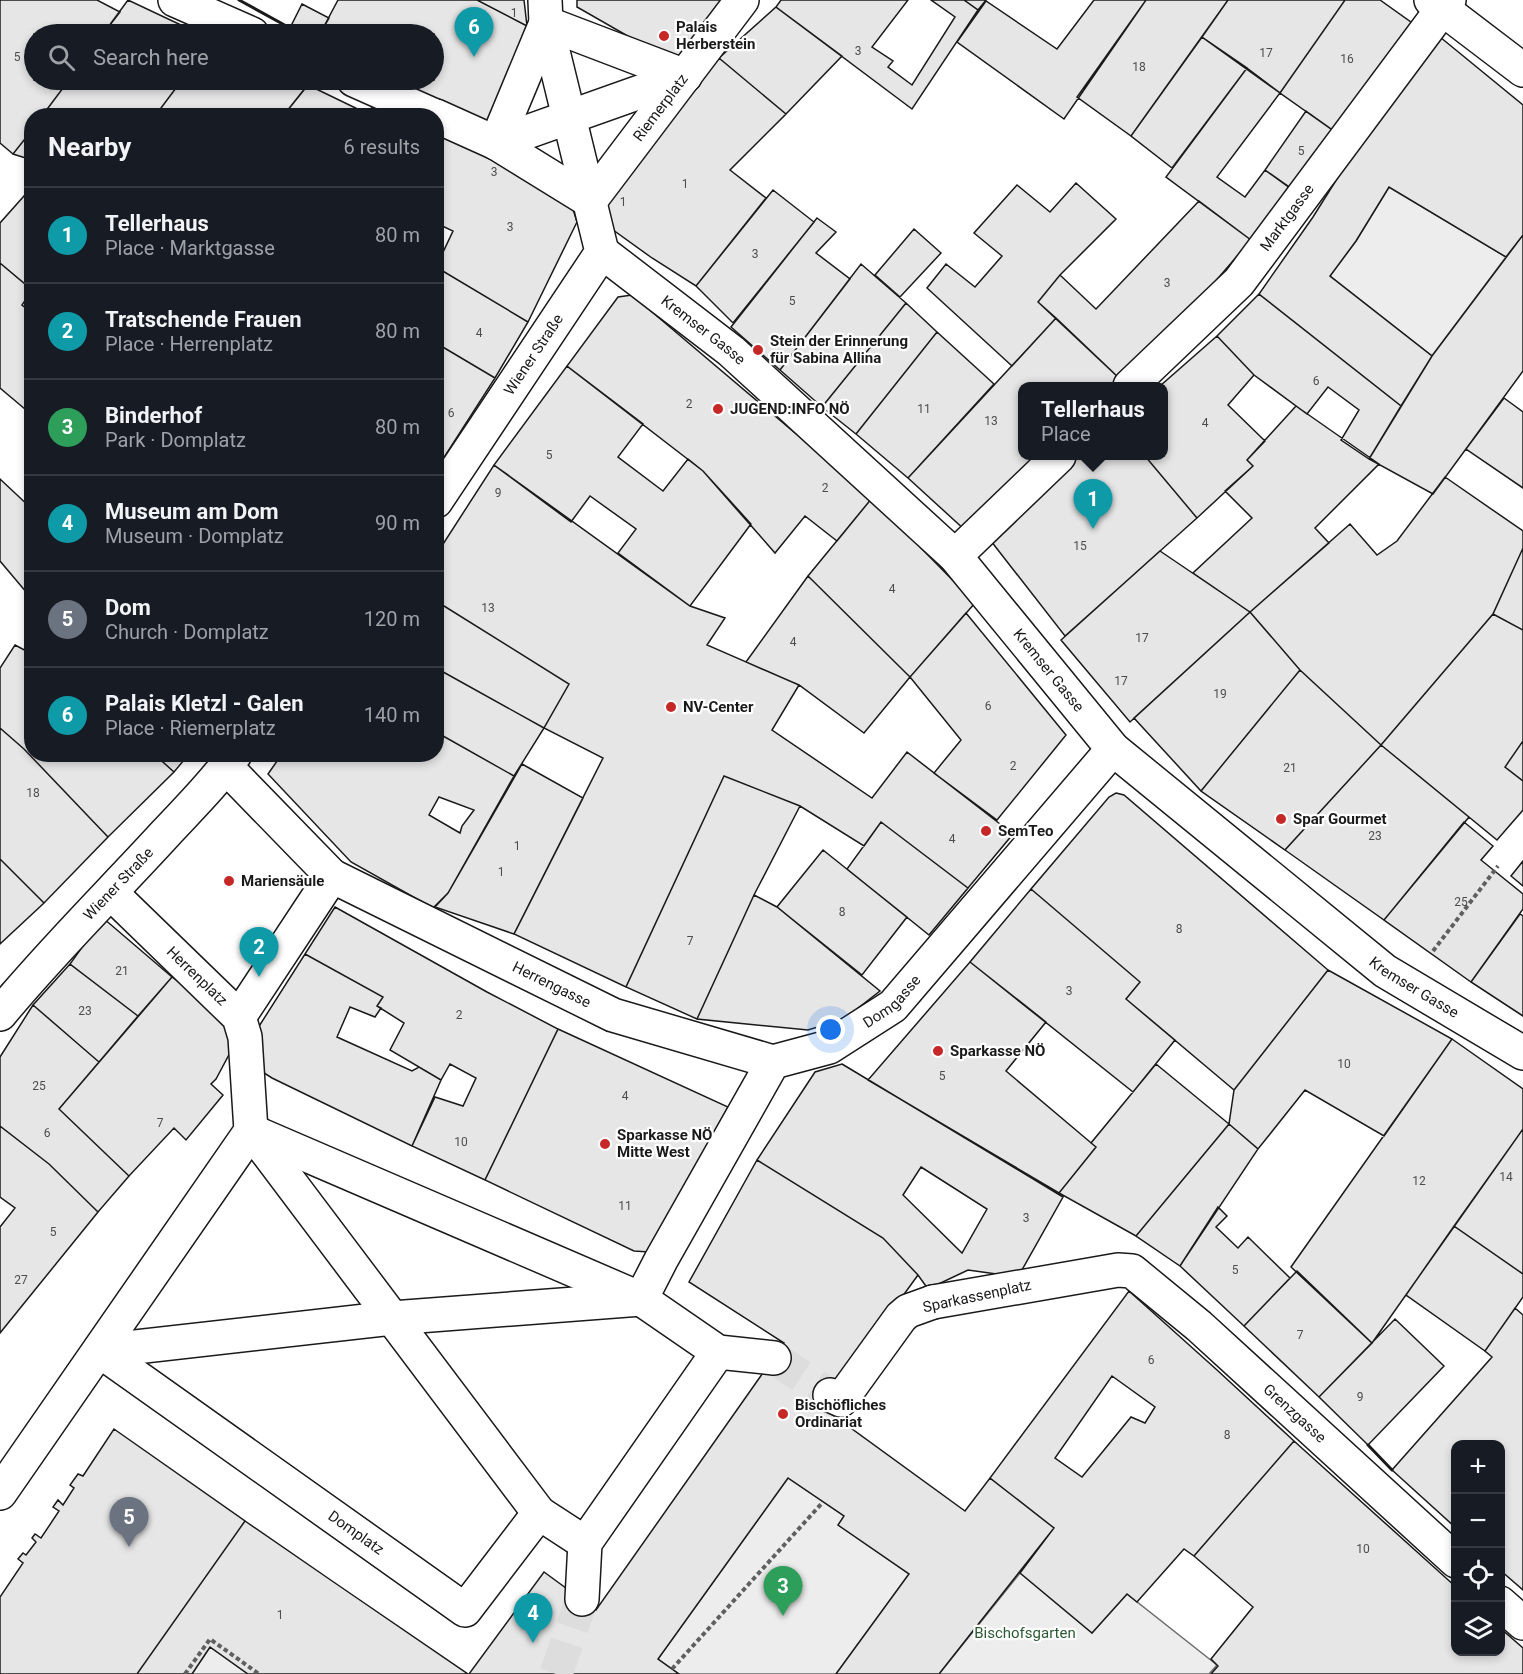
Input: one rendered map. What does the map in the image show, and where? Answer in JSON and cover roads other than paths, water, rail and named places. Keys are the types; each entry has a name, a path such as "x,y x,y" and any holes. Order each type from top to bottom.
{"street":[{"path":"175,0 229,24"},
{"path":"496,143 685,76 742,0"},
{"path":"1437,10 1523,70"},
{"name":"Marktgasse","path":"1135,382 1239,282 1437,10"},
{"path":"545,12 602,252"},
{"path":"496,143 545,12"},
{"name":"Riemerplatz","path":"545,12 685,76 590,201"},
{"path":"377,90 418,108"},
{"path":"444,120 496,143 590,201"},
{"name":"Wiener Straße","path":"444,489 602,252"},
{"name":"Kremser Gasse","path":"602,252 731,351 955,556 1113,748 1385,971 1523,1053"},
{"path":"955,556 1055,460"},
{"name":"Domgasse","path":"773,1062 829,1047 893,1006 1113,748"},
{"name":"Wiener Straße","path":"0,1014 36,971 111,893 230,762"},
{"path":"232,762 336,878"},
{"name":"Herrengasse","path":"336,878 613,1015 773,1062"},
{"name":"Herrenplatz","path":"111,893 239,1017 336,878"},
{"path":"239,1017 245,1037 251,1131 539,1513 585,1543"},
{"path":"641,1299 773,1062"},
{"path":"251,1131 641,1299 718,1352 774,1358"},
{"path":"0,1493 251,1131"},
{"name":"Sparkassenplatz","path":"830,1395 841,1400 901,1317 908,1311 933,1302 1118,1270 1132,1271"},
{"name":"Grenzgasse","path":"1132,1271 1199,1326 1451,1557"},
{"path":"100,1351 392,1318 641,1299"},
{"name":"Domplatz","path":"100,1351 465,1610 539,1513"},
{"path":"582,1599 585,1543 718,1352"},
{"path":"1505,1607 1523,1623"}],"tunnel":[{"path":"774,1358 830,1395"},
{"path":"556,1674 582,1599"}],"place":[{"name":"Palais Herberstein","path":"664,36"},
{"name":"Palais Kletzl - Galen","path":"474,57"},
{"name":"Stein der Erinnerung für Sabina Allina","path":"758,350"},
{"name":"JUGEND:INFO NÖ","path":"718,409"},
{"name":"Tellerhaus","path":"1093,529"},
{"name":"NV-Center","path":"671,707"},
{"name":"Spar Gourmet","path":"1281,819"},
{"name":"SemTeo","path":"986,831"},
{"name":"Mariensäule","path":"229,881"},
{"name":"Tratschende Frauen","path":"259,977"},
{"name":"Sparkasse NÖ","path":"938,1051"},
{"name":"Sparkasse NÖ Mitte West","path":"605,1144"},
{"name":"Bischöfliches Ordinariat","path":"783,1414"},
{"name":"Dom","path":"129,1547"},
{"name":"Binderhof","path":"783,1616"},
{"name":"Museum am Dom","path":"533,1643"}],"park label":[{"name":"Bischofsgarten","path":"1025,1633"}]}
